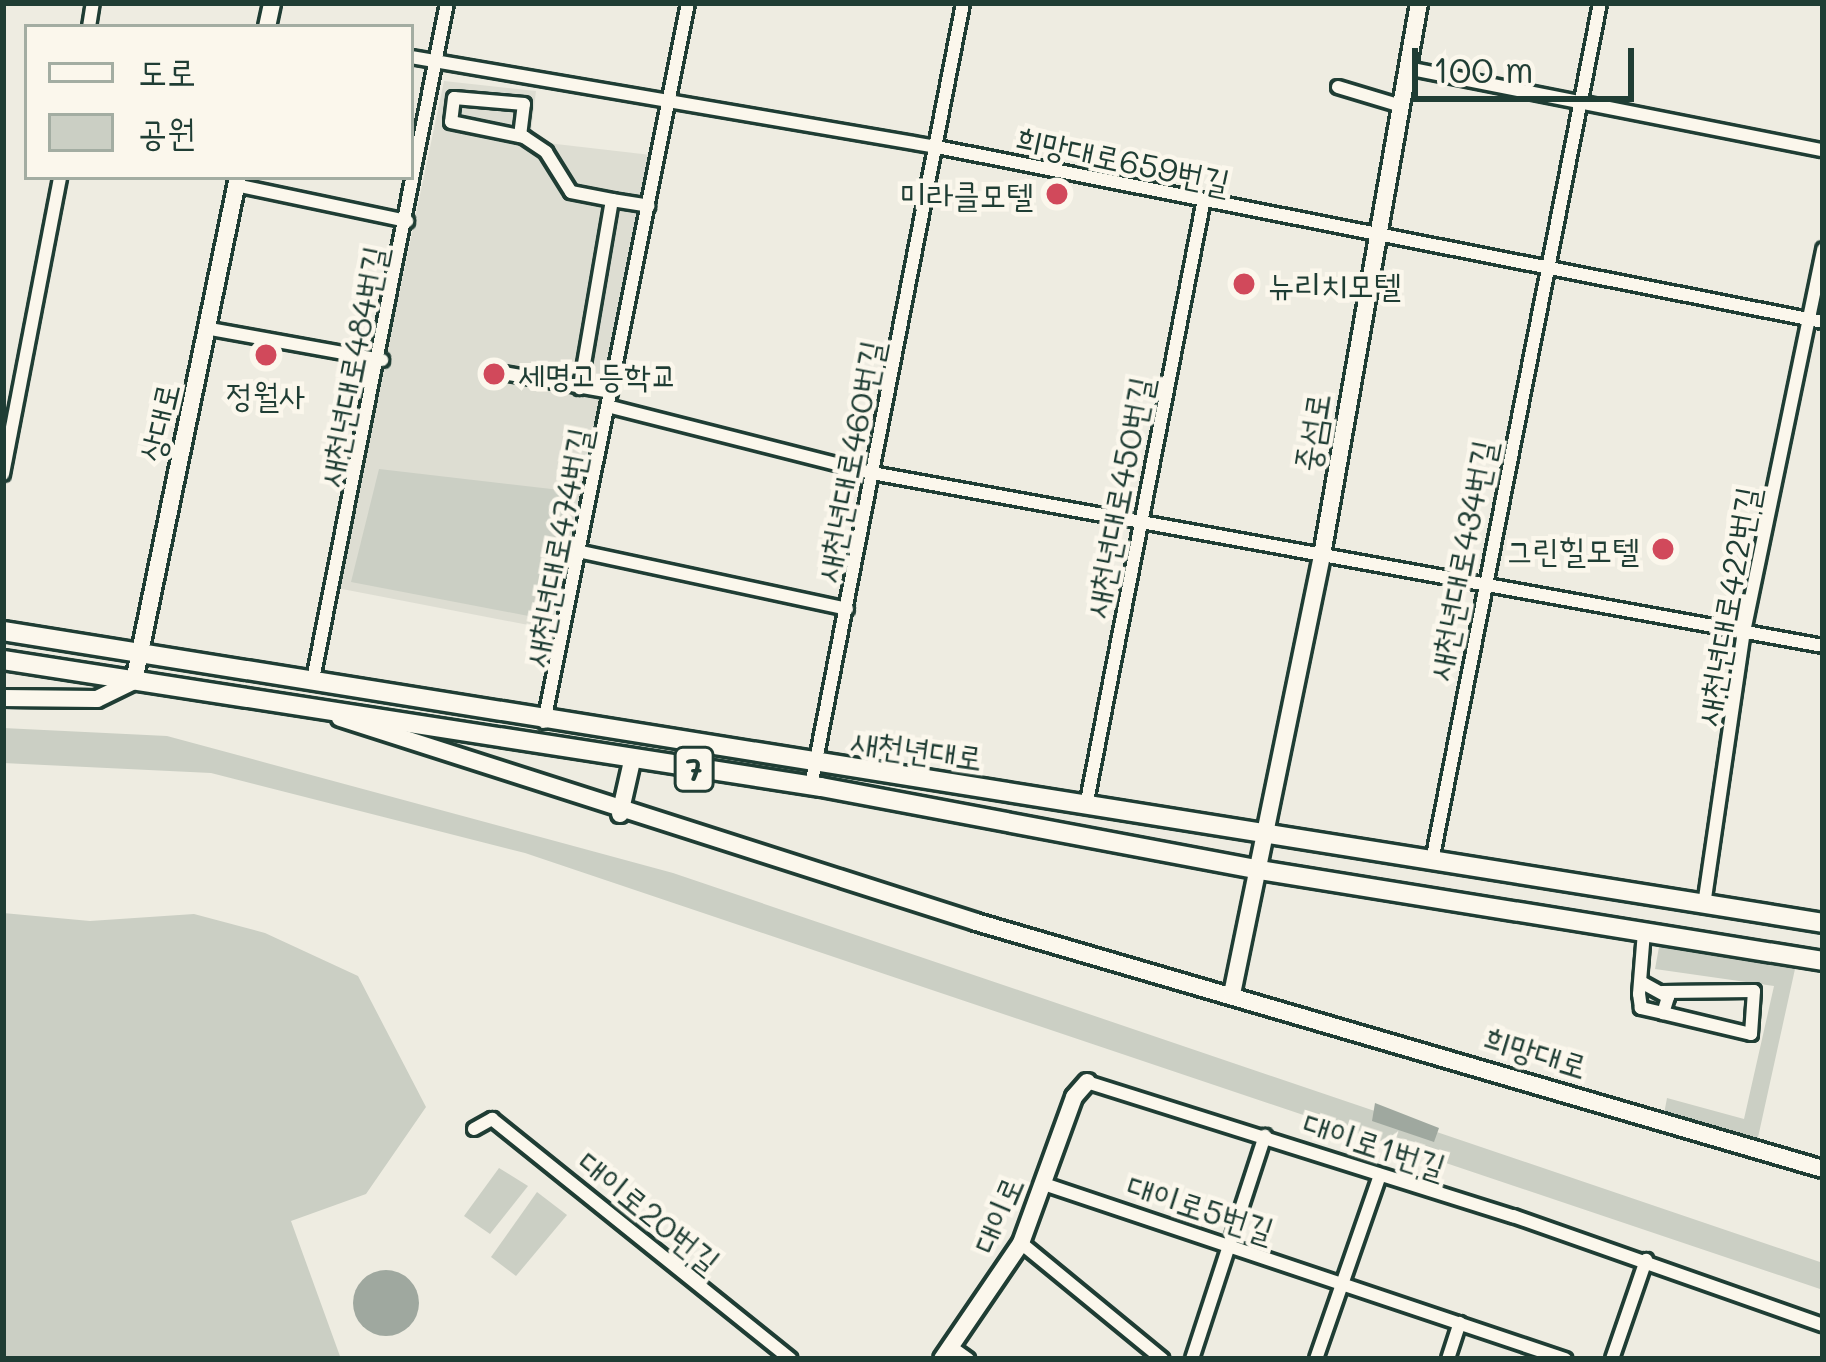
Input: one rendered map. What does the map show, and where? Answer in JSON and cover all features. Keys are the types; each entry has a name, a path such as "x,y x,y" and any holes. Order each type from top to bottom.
{"main road":[{"name":"새천년대로","path":"3,631 313,679 544,722 1087,802 1823,923"},
{"name":"새천년대로","path":"3,661 340,718 811,785 1253,869 1823,961"}],"street":[{"name":"새천년대로484번길","path":"313,679 382,360 447,3"},
{"name":"새천년대로474번길","path":"544,722 582,552 688,3"},
{"name":"새천년대로460번길","path":"811,785 963,3"},
{"name":"중섬로","path":"1253,869 1322,555 1373,235 1419,3"},
{"name":"새천년대로434번길","path":"1432,861 1482,584 1600,3"},
{"name":"희망대로659번길","path":"414,58 672,98 937,147 1203,204 1817,320"},
{"path":"1407,68 1583,98 1823,151"},
{"path":"495,102 500,72"},
{"path":"1337,87 1400,106"},
{"path":"520,136 524,104 454,98 452,122 520,136 546,152 571,192 650,206"},
{"path":"3,474 59,180"},
{"path":"237,181 407,221"},
{"name":"상대로","path":"134,681 237,181"},
{"path":"580,388 612,200"},
{"name":"새천년대로450번길","path":"1087,802 1203,204"},
{"name":"새천년대로422번길","path":"1704,905 1744,632 1817,320 1823,249"},
{"path":"210,329 382,360"},
{"path":"492,371 580,388 872,472 1823,646"},
{"path":"582,552 847,609"},
{"path":"3,698 97,699 134,681"},
{"name":"새천년대로","path":"340,718 620,814 1232,994"},
{"path":"620,814 632,761"},
{"path":"1232,994 1253,869"},
{"path":"1641,982 1662,992 1754,991 1751,1034 1641,1008 1641,982 1644,932"},
{"path":"1662,992 1670,1006 1663,1013"},
{"name":"희망대로","path":"1232,994 1823,1169"},
{"name":"대이로1번길","path":"1087,1082 1646,1260 1823,1325"},
{"name":"대이로","path":"946,1353 1022,1243 1087,1082"},
{"name":"대이로20번길","path":"474,1129 492,1119 790,1359"},
{"path":"1192,1359 1265,1136"},
{"path":"1316,1359 1380,1175"},
{"name":"대이로5번길","path":"1044,1184 1565,1359"},
{"path":"1022,1243 1162,1359"},
{"path":"1612,1359 1646,1260"},
{"path":"1448,1359 1460,1323"},
{"path":"946,1353 968,1359"}],"shaded area":[{"name":"세명고등학교","path":"444,81 536,91 530,141 651,155 554,630 337,588"},
{"path":"1375,1103 1439,1128 1434,1142 1372,1121"},
{"path":"386,1270 409,1280 419,1303 409,1326 386,1336 363,1326 353,1303 363,1280"}],"green space":[{"path":"379,469 569,491 544,619 351,582"},
{"path":"3,728 167,736 673,873 1823,1263 1823,1290 525,853 211,773 3,763"},
{"path":"3,913 90,921 194,914 265,933 358,976 426,1107 366,1194 291,1221 341,1359 3,1359"},
{"path":"1659,947 1795,969 1757,1142 1664,1114 1667,1098 1744,1119 1774,986 1655,969"},
{"path":"499,1168 528,1186 490,1234 464,1216"},
{"path":"537,1192 567,1215 516,1276 491,1257"}],"place":[{"name":"미라클모텔","path":"1057,194"},
{"name":"뉴리치모텔","path":"1244,284"},
{"name":"정월사","path":"266,355"},
{"name":"세명고등학교","path":"494,374"},
{"name":"그린힐모텔","path":"1663,549"}]}
